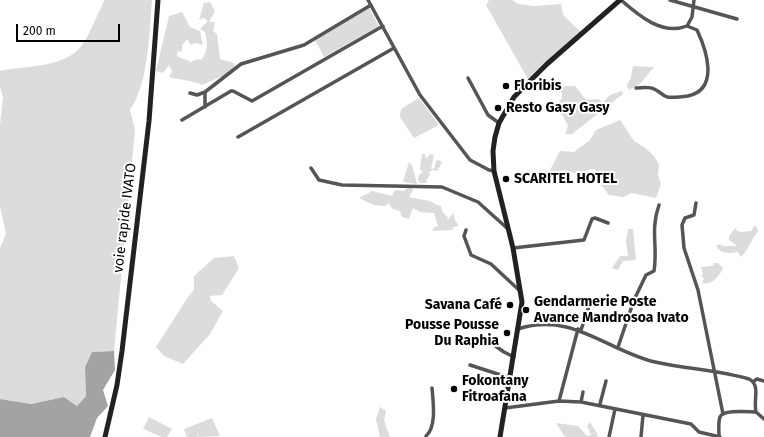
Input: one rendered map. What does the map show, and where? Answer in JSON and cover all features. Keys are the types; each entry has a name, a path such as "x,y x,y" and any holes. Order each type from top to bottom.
{"main road":[{"name":"voie rapide IVATO","path":"104,437 117,385 122,351 149,121 158,0"},
{"path":"500,437 522,302 509,229 494,171 493,151 499,123 514,97 529,81 620,0"}],"street":[{"path":"368,0 430,110 470,160 494,171"},
{"path":"620,0 635,13 654,24 676,29 687,26 697,30 708,61 707,77 702,87 694,94 679,98 666,96 653,88 636,88"},
{"path":"670,0 737,19"},
{"path":"687,26 692,16 694,0"},
{"path":"190,93 197,96 205,92 241,64 299,47 371,5"},
{"path":"182,120 233,91 252,101 383,26"},
{"path":"238,137 394,48"},
{"path":"468,78 488,115 499,123"},
{"path":"205,92 205,107"},
{"path":"311,168 319,180 342,185 442,187 478,202 509,229"},
{"path":"696,203 694,214 685,218 682,225 682,237 698,290 723,414"},
{"path":"618,347 634,300 646,275 654,271 656,261 653,235 659,205"},
{"path":"513,248 584,240 592,219 595,218 608,222"},
{"path":"466,230 464,236 471,254 491,264 521,292"},
{"path":"559,402 579,329 590,303"},
{"path":"518,330 550,324 579,329 618,347 654,361 741,376 754,381 757,379 764,380"},
{"path":"484,338 514,357"},
{"path":"470,365 510,378"},
{"path":"754,381 756,385 756,412"},
{"path":"600,404 606,382"},
{"path":"426,436 430,435 433,411 432,388"},
{"path":"581,402 583,392"},
{"path":"505,408 559,402 600,404 615,409 691,424 699,432 719,436 719,417 723,414 756,412 764,418"},
{"path":"608,437 615,409"},
{"path":"641,437 643,415"}],"shaded area":[{"path":"104,0 152,0 145,72 136,99 130,110 135,130 114,351 92,352 85,367 86,396 77,406 64,397 31,404 0,399 0,248 6,234 0,207 0,125 3,97 0,87 0,71 44,65 66,58 75,53 88,36"},
{"path":"489,0 512,0 518,4 534,6 561,4 563,15 582,33 529,81 486,5"},
{"path":"210,2 215,11 209,22 215,22 213,31 217,34 220,59 234,63 235,66 227,74 202,85 169,77 172,71 169,65 163,73 156,71 169,16 182,12 190,27 200,31 203,45 195,43 191,45 187,39 182,45 182,52 178,51 177,56 191,62 198,59 201,60 206,50 207,40 205,32 200,29 208,21 204,18 199,20 204,3"},
{"path":"369,8 379,26 324,57 315,40"},
{"path":"633,66 654,67 640,84 629,90 627,86 631,77"},
{"path":"575,86 586,100 598,99 603,102 610,95 622,91 623,94 572,134 565,134 568,126 563,116 554,109 562,98 562,93 556,88"},
{"path":"419,98 439,125 414,138 400,117 401,109"},
{"path":"620,120 634,141 654,156 659,165 658,175 661,184 656,198 632,193 623,197 609,195 601,185 595,169 586,170 583,176 565,170 556,173 550,170 560,151 574,152 590,140 596,130"},
{"path":"422,154 425,154 426,159 430,154 434,155 431,169 435,168 437,160 441,161 442,163 437,171 432,170 429,172 430,175 426,181 427,183 420,183 418,180 419,175 423,172 420,169"},
{"path":"409,162 412,165 417,184 403,182"},
{"path":"408,187 412,187 413,190 409,197 430,201 441,206 442,211 448,218 447,221 453,213 459,226 453,227 453,230 432,231 434,227 438,226 434,213 420,212 413,208 409,219 402,217 400,211 393,209 388,203 386,206 374,205 359,198 372,191 392,196 394,191 404,191"},
{"path":"737,226 736,230 741,232 751,231 754,226 757,227 758,232 741,257 738,252 726,253 720,251 716,246 720,244 723,246 737,246 729,240 729,236"},
{"path":"628,229 633,229 636,260 623,261 618,270 612,268 620,256 628,256 626,241"},
{"path":"234,256 239,268 222,295 210,296 211,301 223,311 210,334 183,364 164,356 156,347 194,290 194,276 214,258"},
{"path":"714,263 718,263 723,268 712,282 705,284 702,283 704,278 701,276 703,274 701,267 713,266"},
{"path":"114,351 115,370 103,390 108,406 97,418 90,437 0,437 0,399 31,404 64,397 77,406 86,396 85,367 92,352"},
{"path":"380,407 386,411 384,420 390,437 380,437 376,419"},
{"path":"149,417 172,429 167,437 162,437 143,429"},
{"path":"212,418 220,436 199,437 197,433 198,437 187,437 184,429"},
{"path":"590,422 598,435 597,437 565,437 556,423 578,426 587,436 591,435 587,426"}],"place":[{"name":"Floribis","path":"506,86"},
{"name":"Resto Gasy Gasy","path":"498,108"},
{"name":"SCARITEL HOTEL","path":"506,179"},
{"name":"Savana Café","path":"510,305"},
{"name":"Gendarmerie Poste Avance Mandrosoa Ivato","path":"526,310"},
{"name":"Pousse Pousse Du Raphia","path":"507,333"},
{"name":"Fokontany Fitroafana","path":"454,389"}]}
